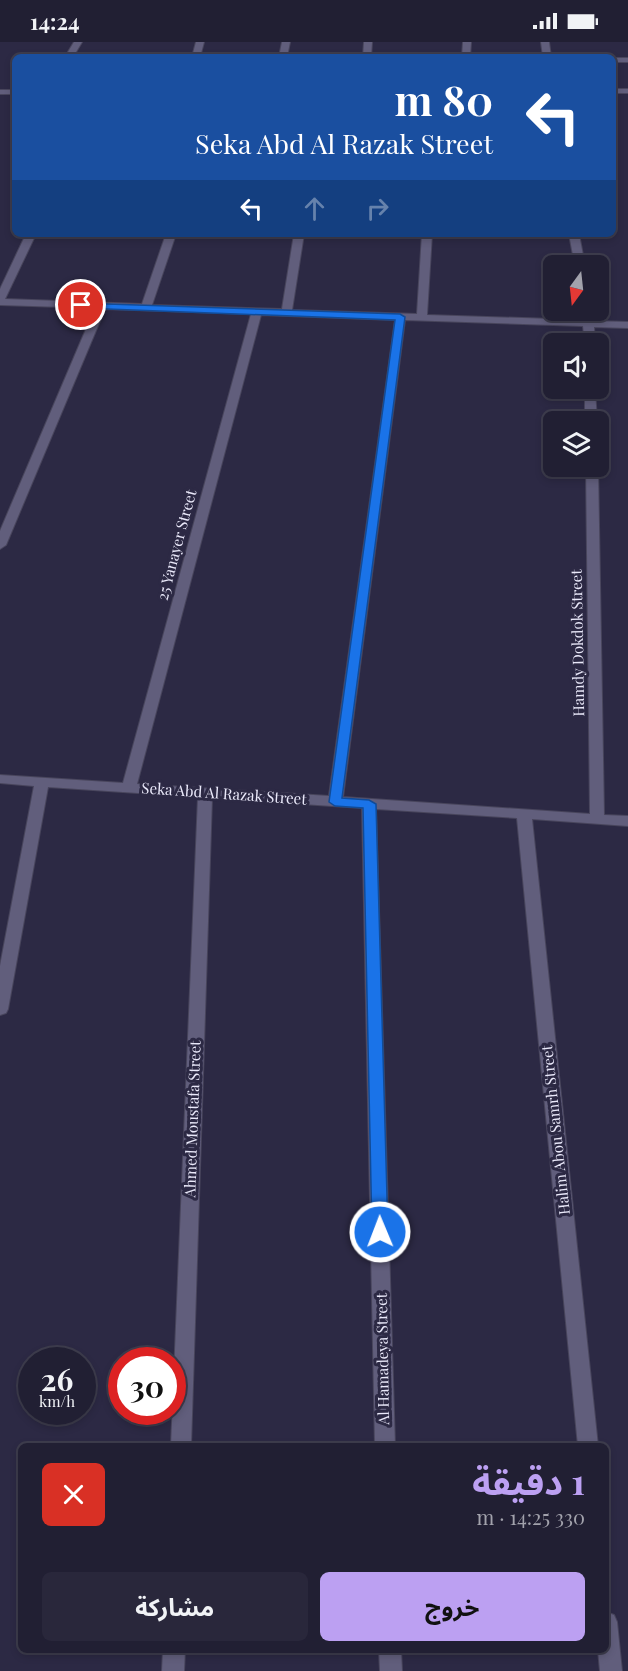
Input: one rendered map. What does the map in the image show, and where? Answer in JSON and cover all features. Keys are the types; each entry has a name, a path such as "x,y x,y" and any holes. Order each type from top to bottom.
{"street":[{"path":"30,237 0,300 146,308 628,325"},
{"path":"146,308 170,237"},
{"path":"285,313 298,237"},
{"path":"422,318 427,237"},
{"path":"575,237 578,255"},
{"path":"0,545 101,306"},
{"name":"25 Yanayer Street","path":"129,788 257,312"},
{"path":"335,802 400,317"},
{"path":"589,321 590,333"},
{"name":"Hamdy Dokdok Street","path":"592,477 597,819"},
{"name":"Seka Abd Al Razak Street","path":"0,779 628,821"},
{"path":"0,1009 42,782"},
{"name":"Ahmed Moustafa Street","path":"182,1443 205,793"},
{"name":"Al Hamadeya Street","path":"369,804 385,1443"},
{"name":"Halim Abou Samrh Street","path":"524,814 588,1443"},
{"path":"609,1651 611,1671"},
{"path":"173,1671 174,1653"},
{"path":"390,1653 391,1671"}],"route":[{"path":"81,305 400,317 335,802 369,804 380,1232"}]}
